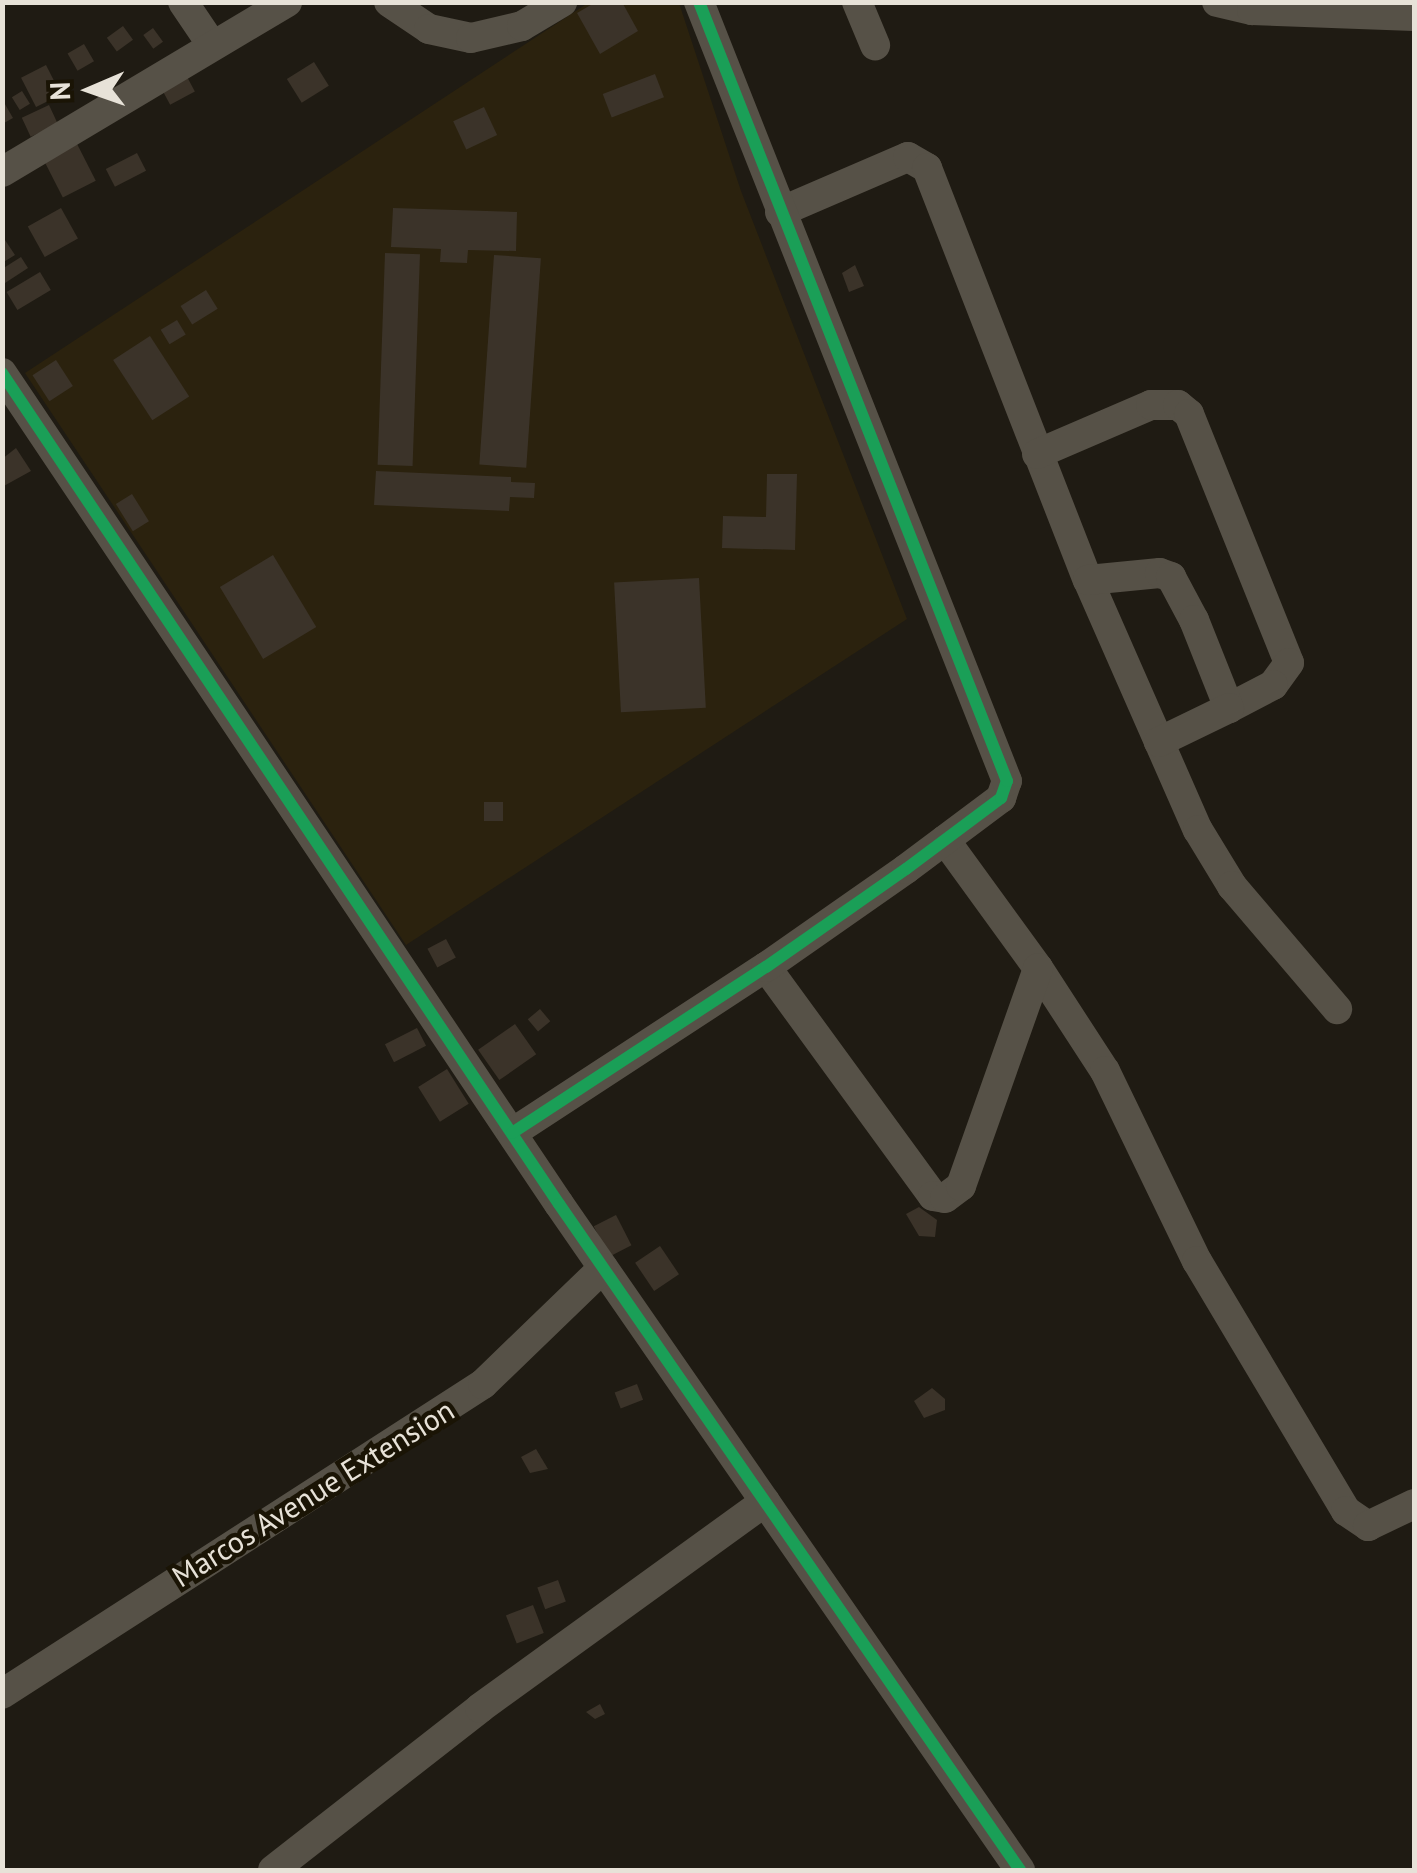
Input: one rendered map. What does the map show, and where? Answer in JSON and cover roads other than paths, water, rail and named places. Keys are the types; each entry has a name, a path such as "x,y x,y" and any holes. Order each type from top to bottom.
{"street":[{"path":"183,2 212,46"},
{"path":"2,172 286,2"},
{"path":"389,2 429,29 470,38 522,26 562,2"},
{"path":"512,1133 766,967 1001,798 1005,771 972,698 698,2"},
{"path":"858,2 875,44"},
{"path":"1217,2 1252,10 1414,16"},
{"path":"780,212 895,162 918,159 926,168 1088,580 1210,854 1232,886 1337,1009"},
{"path":"3,375 603,1268 1020,1870"},
{"path":"1036,454 1151,405 1178,404 1189,414 1289,663 1273,685 1159,742"},
{"path":"1088,580 1144,574 1172,577 1229,708"},
{"path":"945,840 1038,968 1105,1072 1215,1295 1346,1512 1368,1526 1414,1504"},
{"path":"766,967 934,1196 946,1198 960,1186 1038,968"},
{"name":"Marcos Avenue Extension","path":"2,1694 468,1394 512,1360 603,1268"},
{"path":"273,1870 480,1708 765,1502"}]}
